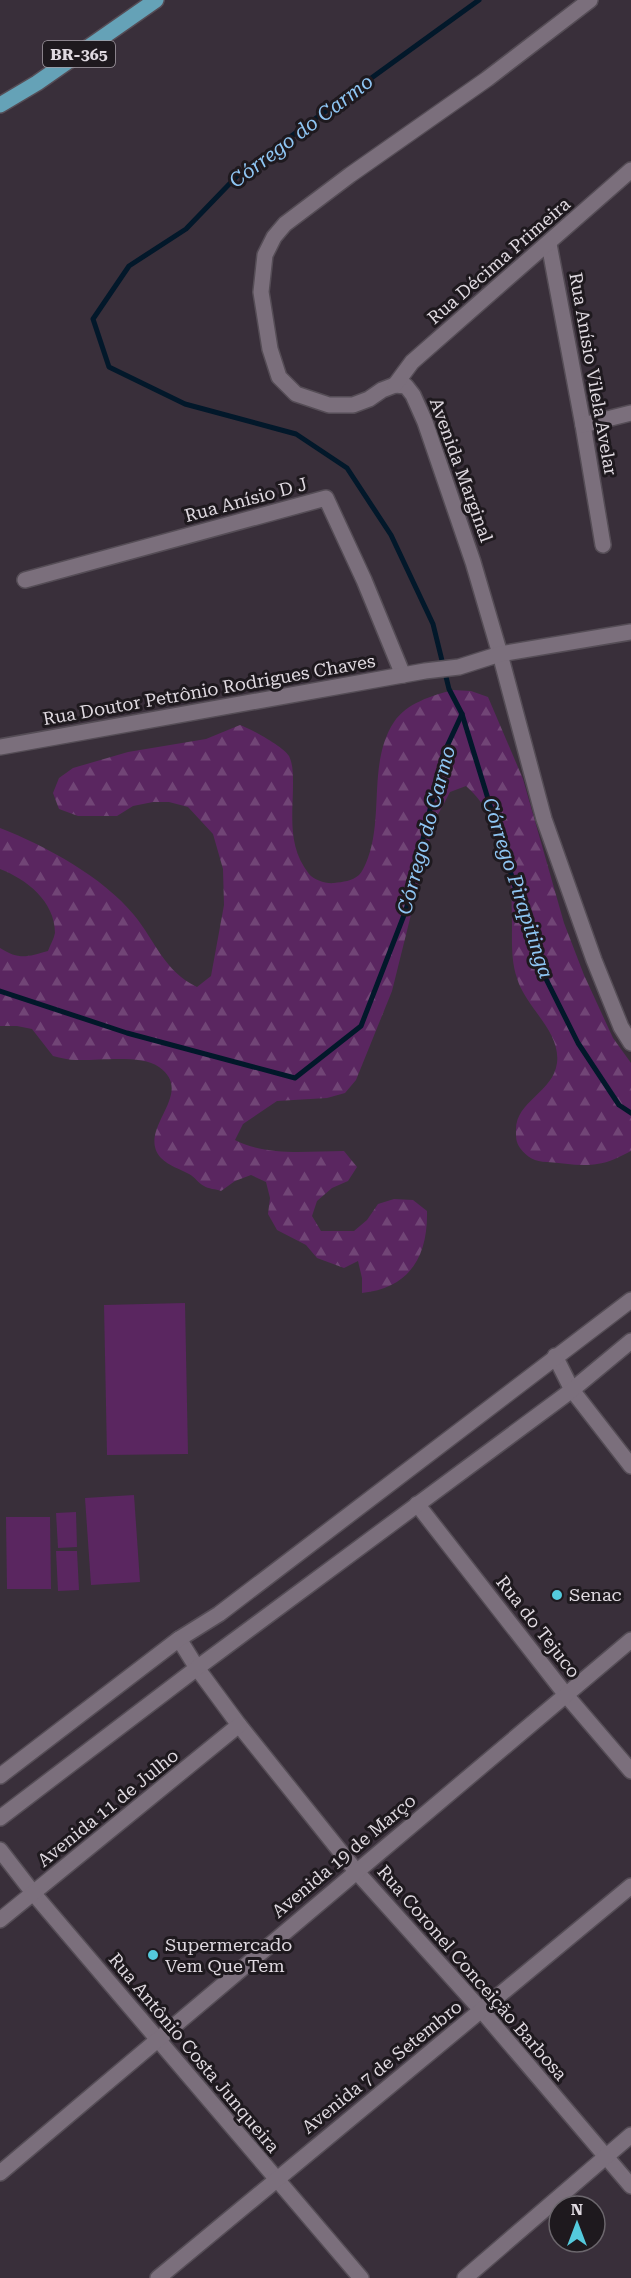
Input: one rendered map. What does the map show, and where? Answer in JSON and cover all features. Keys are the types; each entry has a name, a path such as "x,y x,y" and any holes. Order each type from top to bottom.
{"main road":[{"name":"BR-365","path":"0,105 37,83 156,0"}],"street":[{"path":"396,385 353,405 328,405 296,394 279,377 270,349 261,292 266,255 274,237 285,224 350,175 487,79 590,0"},
{"name":"Rua Décima Primeira","path":"396,385 412,362 631,170"},
{"name":"Rua Anísio Vilela Avelar","path":"549,244 603,545"},
{"name":"Avenida Marginal","path":"396,385 406,386 413,395 425,422 500,654 544,819 598,971 621,1027 631,1043"},
{"path":"583,425 631,413"},
{"name":"Rua Anísio D J","path":"25,580 326,498 364,580 403,675"},
{"name":"Rua Doutor Petrônio Rodrigues Chaves","path":"0,747 425,671 459,667 500,654 631,632"},
{"path":"0,1776 179,1639 219,1614 631,1300"},
{"path":"0,1818 197,1668 572,1390 631,1341"},
{"path":"555,1356 572,1390 631,1466"},
{"name":"Rua do Tejuco","path":"417,1504 566,1695 631,1771"},
{"name":"Rua Coronel Conceição Barbosa","path":"179,1639 197,1668 239,1725 356,1872 482,2011 631,2186"},
{"name":"Avenida 19 de Março","path":"0,2173 631,1640"},
{"name":"Avenida 11 de Julho","path":"0,1920 239,1725"},
{"name":"Rua Antônio Costa Junqueira","path":"0,1850 361,2278"},
{"name":"Avenida 7 de Setembro","path":"158,2278 631,1886"},
{"path":"465,2278 631,2134"}],"green space":[{"path":"453,690 471,691 488,697 523,779 564,923 584,975 613,1038 631,1063 631,1151 606,1162 579,1165 535,1160 525,1154 519,1146 516,1136 517,1121 527,1104 549,1082 557,1063 557,1051 554,1040 521,989 515,972 512,951 511,885 499,832 480,801 466,786 450,792 434,822 392,991 356,1080 345,1093 327,1098 277,1101 243,1124 235,1140 274,1151 344,1151 357,1167 348,1181 332,1188 317,1201 312,1216 321,1231 354,1231 367,1220 378,1204 394,1199 413,1200 427,1211 424,1242 413,1267 393,1284 379,1290 362,1293 362,1278 358,1261 344,1268 317,1258 306,1245 277,1230 268,1214 270,1198 266,1182 251,1175 235,1181 221,1191 206,1187 191,1175 161,1158 155,1147 155,1135 172,1089 169,1077 159,1067 131,1059 73,1060 53,1056 32,1029 0,1026 0,948 18,956 41,953 48,951 55,933 54,921 44,901 29,885 0,869 0,828 54,853 106,888 134,915 176,973 197,987 211,976 224,905 223,869 213,834 188,807 169,802 133,806 117,816 78,816 59,809 53,793 59,778 73,768 128,752 206,739 240,725 274,743 289,756 293,773 294,842 297,853 309,874 324,882 344,882 360,874 372,846 381,755 394,722 399,715 413,705"},
{"path":"185,1303 188,1454 107,1455 104,1305"},
{"path":"134,1495 140,1582 91,1585 85,1498"},
{"path":"76,1512 77,1547 58,1548 56,1513"},
{"path":"6,1517 50,1517 51,1589 7,1589"},
{"path":"56,1551 77,1551 79,1590 58,1591"}],"waterway":[{"name":"Córrego do Carmo","path":"479,0 239,174 186,229 129,266 93,319 109,367 185,404 296,434 347,468 391,535 433,624 449,689 462,714 539,965 578,1043 619,1105 631,1113"},
{"name":"Córrego do Carmo","path":"0,991 127,1033 295,1078 361,1026 406,910 443,755 462,714"}],"place":[{"name":"Senac","path":"557,1595"},
{"name":"Supermercado Vem Que Tem","path":"153,1955"}],"water label":[{"name":"Córrego Pirapitinga","path":"518,888"}]}
